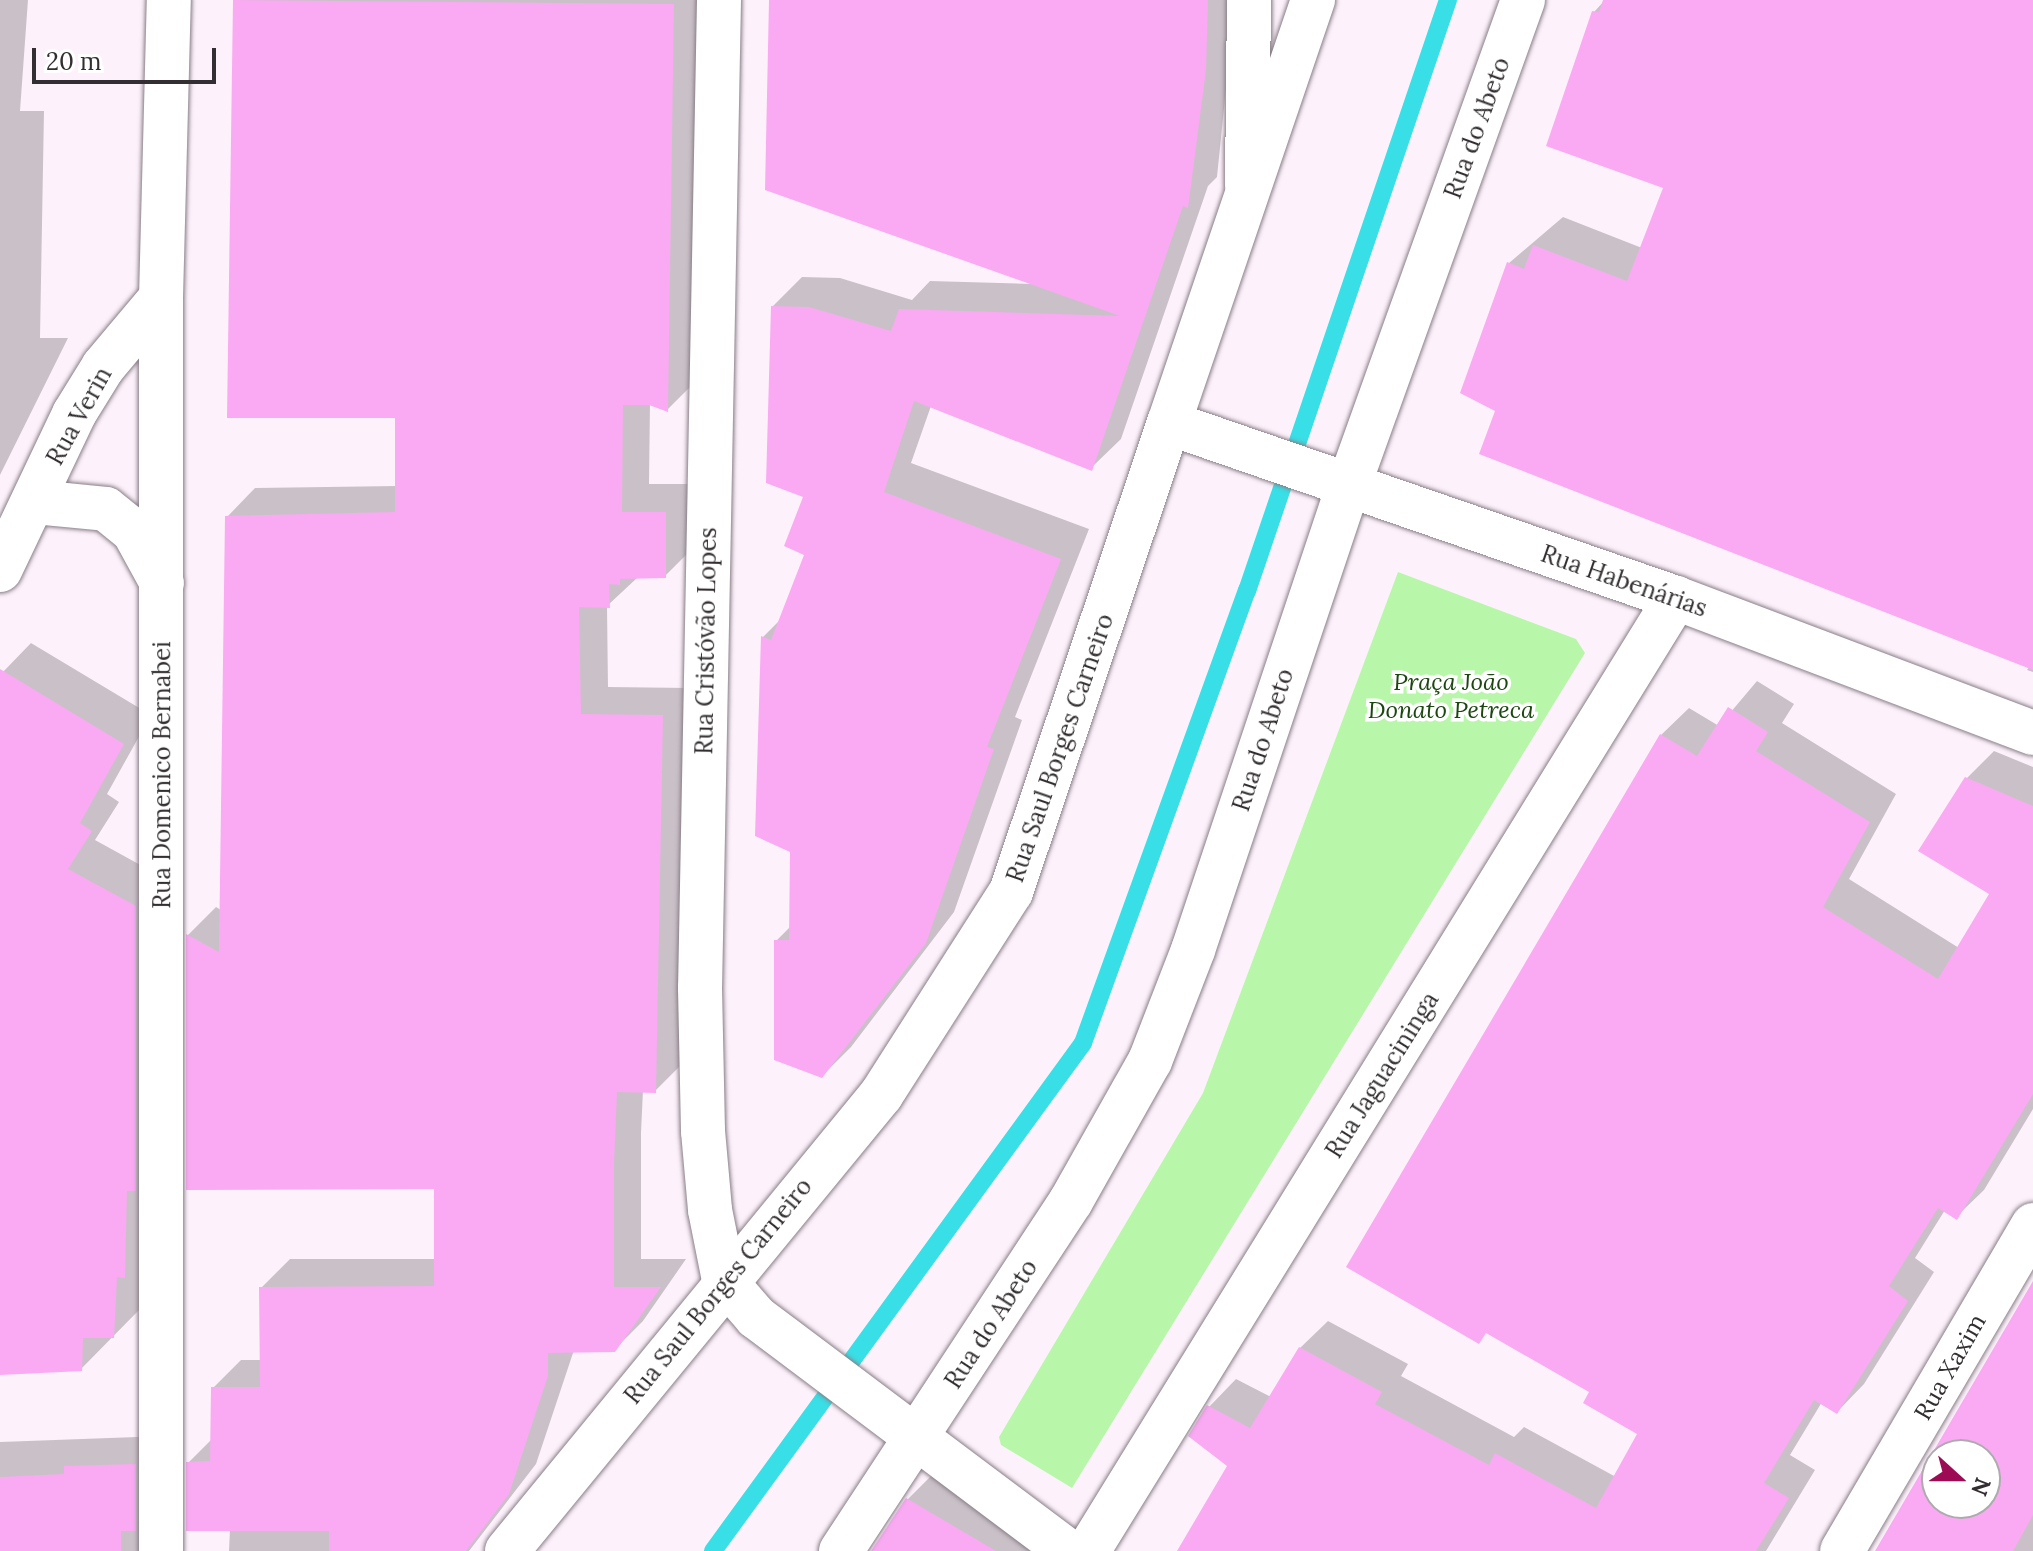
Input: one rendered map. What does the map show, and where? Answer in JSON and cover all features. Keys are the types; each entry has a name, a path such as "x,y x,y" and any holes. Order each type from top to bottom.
{"street":[{"name":"Rua Domenico Bernabei","path":"161,1551 161,298 169,0"},
{"name":"Rua Cristóvão Lopes","path":"719,0 700,988 703,1131 710,1210 724,1280"},
{"path":"1246,196 1249,0"},
{"name":"Rua Saul Borges Carneiro","path":"507,1551 724,1280 881,1095 1011,892 1313,0"},
{"name":"Rua do Abeto","path":"841,1551 1071,1201 1150,1061 1193,950 1334,481 1523,0"},
{"name":"Rua Verin","path":"0,570 35,502 74,414 103,367 161,298"},
{"name":"Rua Habenárias","path":"1169,423 1676,598 2033,733"},
{"name":"Rua Verin","path":"35,502 106,509 134,532 163,585"},
{"name":"Rua Jaguacininga","path":"1088,1551 1676,598"},
{"name":"Rua Xaxim","path":"1842,1551 2033,1225"},
{"path":"724,1280 756,1317 870,1406 1068,1551"}],"green space":[{"name":"Praça João Donato Petreca","path":"1398,572 1576,639 1585,653 1072,1488 1001,1445 999,1437 1203,1093"}],"building":[{"path":"233,0 674,4 668,412 649,405 623,405 622,512 666,512 666,578 620,579 620,585 609,584 610,608 579,607 581,714 663,715 656,1093 617,1092 614,1163 614,1287 661,1287 615,1352 548,1353 548,1376 509,1494 466,1551 329,1551 329,1531 186,1531 186,1462 210,1461 211,1387 260,1387 259,1287 434,1286 434,1189 186,1190 186,934 219,952 225,516 395,512 395,418 227,418"},
{"path":"769,0 1208,0 1206,70 1188,208 1183,206 1092,471 914,401 884,492 1061,559 987,747 994,749 926,943 822,1078 774,1060 774,940 789,940 790,852 755,836 761,636 771,640 804,555 784,546 803,497 766,483 771,306 809,307 891,331 899,309 1120,316 765,190"},
{"path":"1603,0 2033,0 2033,670 1479,454 1495,411 1460,393 1507,262 1524,269 1533,245 1627,281 1663,188 1546,146 1592,11 1599,12"},
{"path":"0,669 124,744 80,823 92,831 68,869 136,906 136,1191 127,1191 125,1278 117,1277 114,1338 83,1338 82,1371 0,1375"},
{"path":"1728,707 1768,732 1756,751 1870,822 1823,907 1938,979 1989,894 1918,851 1965,777 2033,806 2033,1094 1957,1220 1938,1208 1889,1286 1908,1301 1837,1414 1814,1400 1764,1483 1789,1498 1756,1551 1177,1551 1227,1466 1188,1436 1207,1405 1250,1428 1299,1347 1382,1392 1375,1404 1489,1465 1495,1453 1596,1508 1637,1434 1583,1403 1589,1392 1486,1333 1479,1344 1346,1267 1660,734 1697,756"},
{"path":"2033,1281 2033,1515 2013,1551 1875,1551 1921,1472 1921,1519 2001,1519 2001,1439 1941,1439"},
{"path":"136,1464 136,1531 121,1531 121,1551 0,1551 0,1477 64,1474 64,1466"},
{"path":"906,1498 996,1551 871,1551"}],"waterway":[{"path":"713,1551 1083,1043 1247,591 1448,0"}]}
